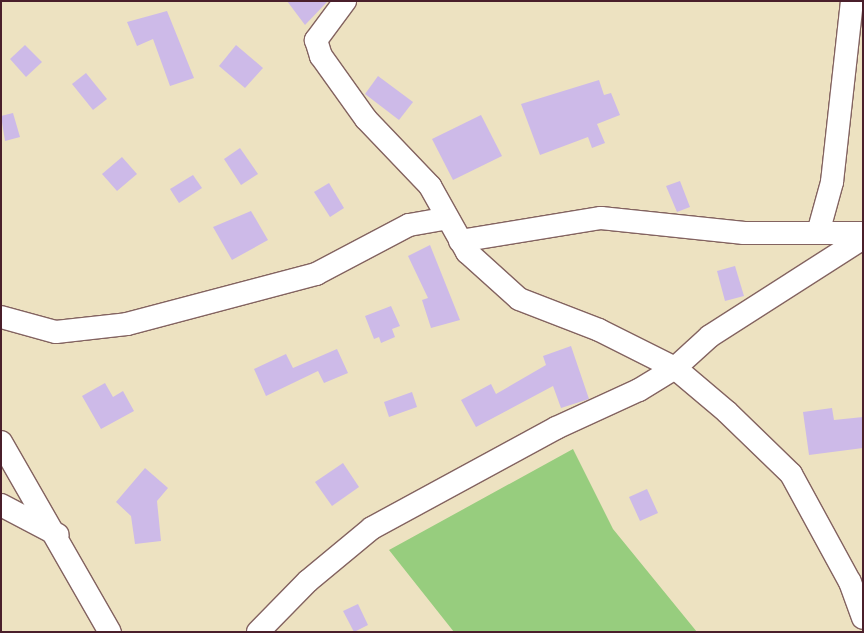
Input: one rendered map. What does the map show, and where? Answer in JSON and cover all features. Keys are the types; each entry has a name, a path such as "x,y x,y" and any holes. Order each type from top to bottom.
{"street":[{"path":"345,1 316,40 321,56 366,119 430,186 460,241 482,270 520,299 599,330 675,368 791,474 850,582 863,618"},
{"path":"818,233 832,182 848,3"},
{"path":"1,317 56,332 127,324 316,274 409,225 446,218"},
{"path":"460,241 602,218 744,233 863,233"},
{"path":"258,632 308,581 372,528 675,368 710,336 863,238"},
{"path":"1,442 58,535 110,632"},
{"path":"1,505 58,535"}],"green space":[{"path":"573,449 613,529 697,632 454,632 389,550"}],"building":[{"path":"287,1 328,1 305,25"},
{"path":"167,11 194,78 170,86 153,39 137,46 127,22"},
{"path":"25,45 42,62 26,77 10,59"},
{"path":"236,45 263,68 245,88 219,66"},
{"path":"86,73 107,99 93,110 72,84"},
{"path":"378,76 413,102 399,120 365,94"},
{"path":"599,80 604,95 611,93 620,115 597,124 605,143 592,148 588,137 540,155 521,104"},
{"path":"13,113 20,137 5,141 1,116"},
{"path":"481,115 502,156 453,180 432,139"},
{"path":"240,148 258,174 241,185 224,159"},
{"path":"122,157 137,174 117,191 102,174"},
{"path":"193,175 202,188 179,203 170,189"},
{"path":"680,181 690,207 677,212 666,186"},
{"path":"329,183 344,208 330,217 314,192"},
{"path":"251,211 268,240 232,260 213,227"},
{"path":"430,245 460,320 431,328 422,300 428,298 408,256"},
{"path":"735,266 744,296 725,301 717,271"},
{"path":"391,306 400,326 392,329 395,337 381,343 379,337 374,339 365,316"},
{"path":"571,346 589,399 561,408 553,386 476,427 461,400 491,384 496,394 546,365 543,356"},
{"path":"337,349 348,373 324,383 318,371 266,396 254,369 286,354 293,368"},
{"path":"105,383 113,397 123,391 134,411 101,429 82,396"},
{"path":"412,392 417,407 389,417 384,402"},
{"path":"832,408 834,420 863,417 863,448 809,455 803,412"},
{"path":"343,463 359,487 332,506 315,482"},
{"path":"145,468 168,488 157,501 161,541 135,544 131,516 116,502"},
{"path":"647,489 658,513 640,521 629,497"},
{"path":"358,604 368,625 354,632 343,611"}]}
